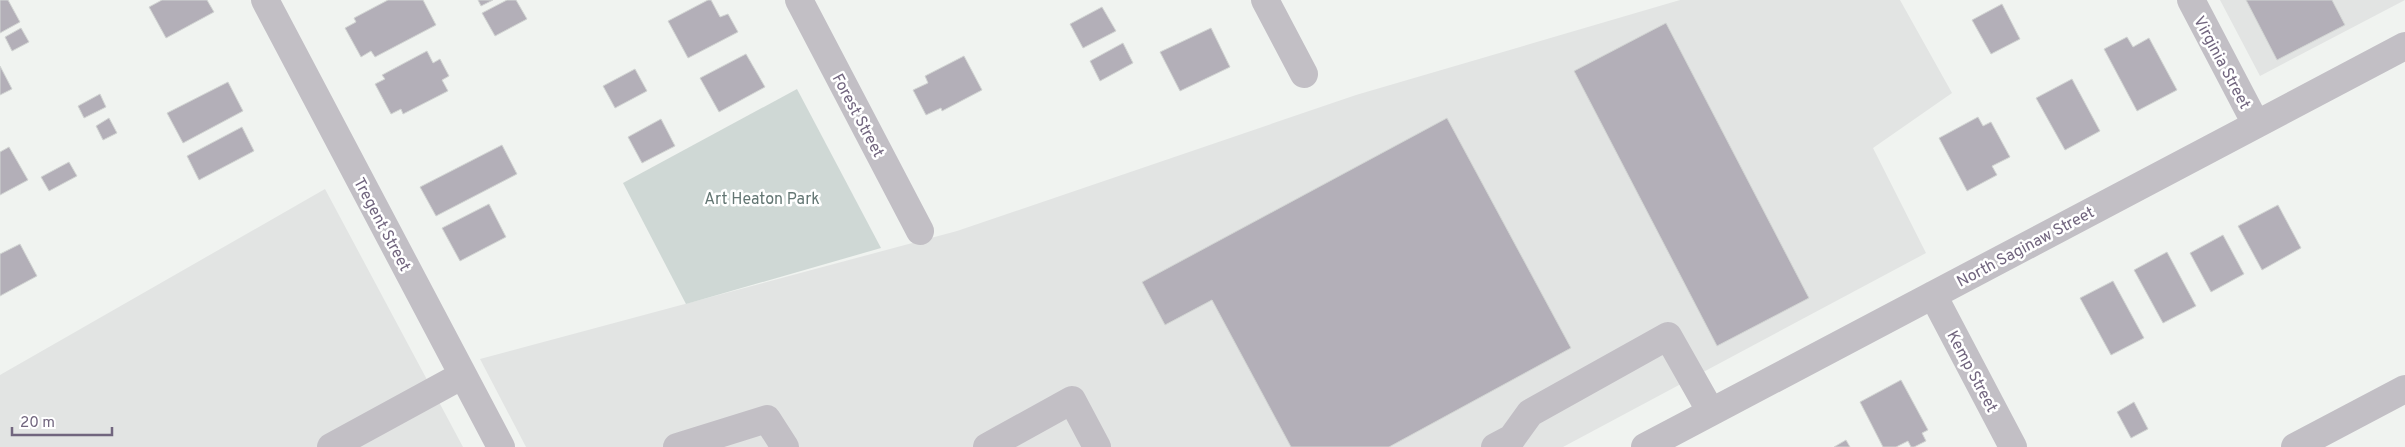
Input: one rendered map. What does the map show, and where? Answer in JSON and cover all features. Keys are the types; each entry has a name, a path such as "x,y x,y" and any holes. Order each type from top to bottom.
{"street":[{"name":"Tregent Street","path":"265,0 501,447"},
{"name":"Forest Street","path":"799,0 920,231"},
{"path":"1265,0 1304,74"},
{"name":"Virginia Street","path":"2191,0 2256,124"},
{"name":"North Saginaw Street","path":"1645,447 2405,46"},
{"name":"Kemp Street","path":"1933,294 2013,447"},
{"path":"1495,447 1512,438 1530,413 1668,336 1711,412"},
{"path":"330,447 463,375"},
{"path":"2304,445 2405,389"},
{"path":"987,447 1072,400 1098,447"},
{"path":"677,447 767,419 785,447"}],"shaded area":[{"path":"1680,0 1900,0 1952,93 1873,148 1926,253 1563,447 526,447 480,359 957,231 1356,95"},
{"path":"2220,0 2405,0 2260,76"},
{"path":"325,189 463,447 0,447 0,375"}],"green space":[{"name":"Art Heaton Park","path":"797,89 881,248 686,304 623,183"}],"building":[{"path":"0,0 8,0 20,22 0,33"},
{"path":"162,0 207,0 214,12 166,38 149,7"},
{"path":"388,0 423,0 436,25 375,57 371,51 361,57 345,28 356,22 354,18"},
{"path":"478,0 493,0 481,6"},
{"path":"507,0 516,0 527,19 495,36 482,13"},
{"path":"711,0 720,17 728,14 738,32 688,58 668,21"},
{"path":"2246,0 2332,0 2345,25 2277,60"},
{"path":"2002,4 2020,39 1991,54 1972,20"},
{"path":"1102,7 1116,31 1083,48 1070,24"},
{"path":"1666,23 1809,298 1717,346 1574,71"},
{"path":"21,28 29,42 12,51 5,37"},
{"path":"1211,28 1230,67 1180,91 1160,52"},
{"path":"2127,37 2133,47 2149,38 2177,90 2137,111 2104,49"},
{"path":"1123,43 1133,63 1100,81 1090,61"},
{"path":"427,51 433,63 440,59 449,76 442,80 448,91 403,114 401,109 391,114 375,84 385,79 382,75"},
{"path":"746,54 765,87 719,112 700,78"},
{"path":"964,56 982,90 942,111 941,108 926,115 913,90 928,83 925,76"},
{"path":"0,66 12,89 0,95"},
{"path":"635,69 647,91 615,108 603,86"},
{"path":"2072,79 2100,131 2065,150 2036,98"},
{"path":"228,82 243,111 183,143 167,113"},
{"path":"100,94 106,107 84,118 78,106"},
{"path":"1978,117 1983,126 1991,122 2010,157 1992,166 1997,175 1967,191 1939,138"},
{"path":"109,118 117,133 103,140 96,126"},
{"path":"1447,118 1571,348 1389,447 1291,447 1212,300 1165,325 1142,282"},
{"path":"661,119 675,146 642,163 628,137"},
{"path":"242,127 254,151 199,180 187,156"},
{"path":"502,145 517,174 436,216 420,187"},
{"path":"9,147 28,180 0,195 0,152"},
{"path":"69,162 77,176 49,191 41,177"},
{"path":"489,204 506,237 460,261 442,228"},
{"path":"2278,205 2301,248 2262,270 2238,226"},
{"path":"2223,235 2244,274 2211,292 2190,253"},
{"path":"20,244 37,276 0,296 0,254"},
{"path":"2167,252 2196,306 2163,323 2134,270"},
{"path":"2113,281 2144,338 2111,355 2080,298"},
{"path":"1901,380 1928,430 1922,433 1926,441 1914,447 1911,447 1908,441 1896,447 1883,447 1860,402"},
{"path":"2134,402 2148,429 2131,438 2117,412"},
{"path":"1846,440 1850,447 1834,447"}]}
